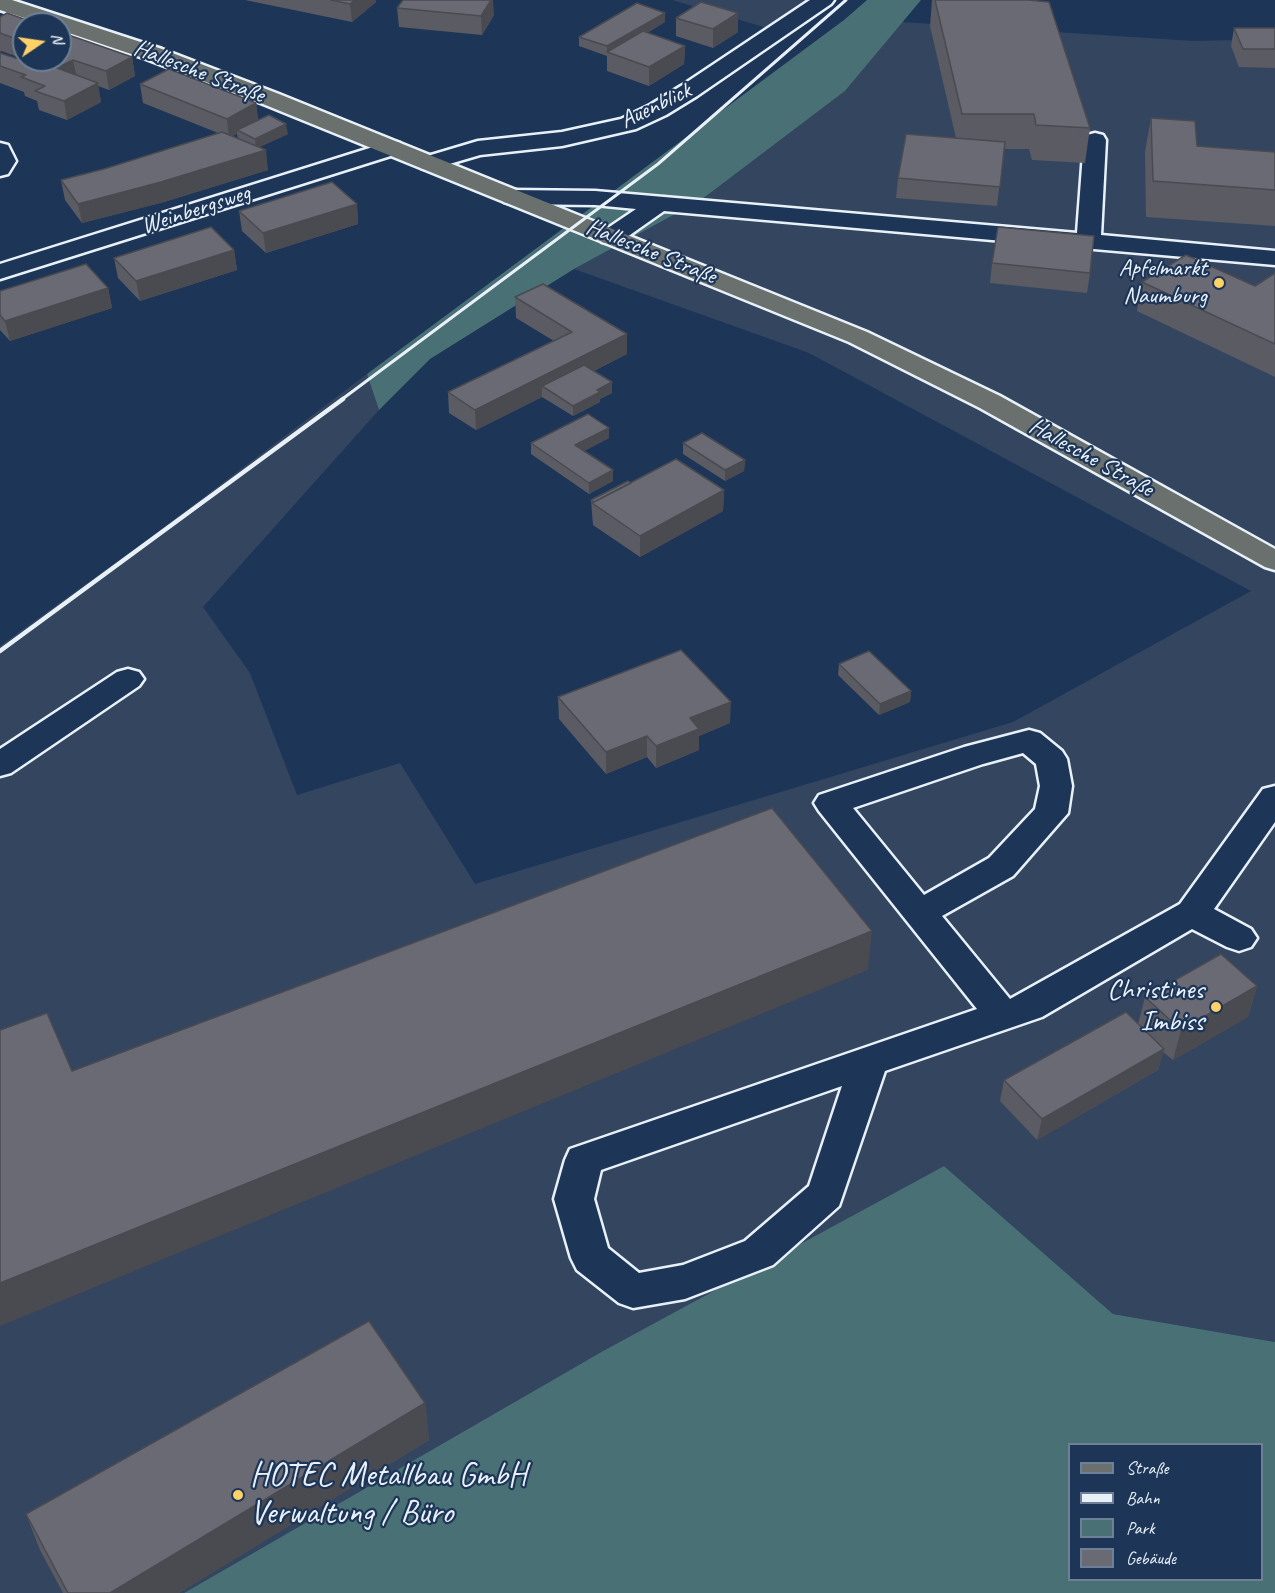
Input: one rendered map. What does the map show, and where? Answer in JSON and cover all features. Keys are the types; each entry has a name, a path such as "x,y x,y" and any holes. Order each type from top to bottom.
{"main road":[{"name":"Hallesche Straße","path":"0,3 154,54 858,337 990,402 1275,561"}],"street":[{"name":"Auenblick","path":"429,164 478,148 562,139 628,124 658,110 689,91 824,0"},
{"path":"1089,241 1095,140"},
{"name":"Weinbergsweg","path":"0,272 392,148"},
{"path":"0,150 4,161 0,169"},
{"path":"512,197 595,198 1275,258"},
{"path":"611,237 659,204"},
{"path":"0,765 128,679"},
{"path":"920,913 1001,867 1051,813 1056,786 1051,759 1029,741 975,755 831,803 1002,1016"},
{"path":"869,1062 825,1195 759,1252 685,1282 633,1291 591,1258 574,1199 584,1160 1002,1016 1029,1007 1192,913 1275,797"},
{"path":"1192,913 1239,938"}],"shaded area":[{"path":"672,0 806,0 767,28"},
{"path":"902,22 1194,41 1275,39 1275,1342 1113,1314 944,1166 603,1351 184,1593 0,1593 0,646 151,537 367,374 379,410 203,607 250,673 297,795 400,763 475,884 1013,722 1251,591 809,353 574,269 701,200 845,91"}],"green space":[{"path":"867,0 921,0 845,91 701,200 574,269 430,359 379,410 367,374 844,20"},
{"path":"944,1166 1113,1314 1275,1342 1275,1593 184,1593 603,1351"}],"building":[{"path":"331,0 355,0 350,4"},
{"path":"403,0 491,0 481,16 397,8"},
{"path":"935,0 1049,2 1090,128 1036,125 1034,114 962,114"},
{"path":"701,2 738,13 713,29 676,18"},
{"path":"637,3 665,13 607,46 579,37"},
{"path":"7,13 12,15 12,38 0,33 0,17"},
{"path":"1234,28 1275,28 1275,49 1243,49"},
{"path":"643,31 685,46 649,67 607,52"},
{"path":"72,36 132,57 106,71 73,60"},
{"path":"0,53 12,57 12,70 0,66"},
{"path":"169,69 256,103 227,119 140,84"},
{"path":"17,72 68,72 98,83 64,101 35,91 45,86 21,77 26,75"},
{"path":"269,115 286,124 255,139 237,130"},
{"path":"1151,118 1195,121 1197,146 1275,152 1275,190 1153,181"},
{"path":"222,132 266,150 78,204 61,180 104,169"},
{"path":"906,134 1005,142 1000,187 898,178"},
{"path":"332,182 357,204 263,233 239,211"},
{"path":"211,227 234,250 136,281 114,258"},
{"path":"998,227 1094,236 1090,273 992,263"},
{"path":"1186,255 1255,286 1275,273 1275,344 1142,282"},
{"path":"86,264 108,288 5,321 0,315 0,291"},
{"path":"543,284 627,334 475,410 448,392 572,332 515,297"},
{"path":"584,365 612,382 597,390 600,392 573,406 542,386"},
{"path":"588,414 609,428 575,445 613,470 589,483 531,443"},
{"path":"702,433 745,460 725,470 683,443"},
{"path":"676,459 724,490 640,536 592,503"},
{"path":"628,481 631,483 594,502 591,500"},
{"path":"681,650 731,702 690,718 699,729 656,746 647,736 606,752 558,697"},
{"path":"869,651 911,691 880,704 839,664"},
{"path":"772,808 872,931 0,1283 0,1030 47,1013 72,1071"},
{"path":"1221,954 1257,986 1181,1030 1145,997"},
{"path":"1126,1012 1164,1049 1042,1119 1004,1080"},
{"name":"HOTEC Metallbau GmbH Verwaltung / Büro","path":"369,1321 425,1403 110,1593 68,1593 26,1514"}],"railway":[{"path":"341,400 658,164 846,0"},
{"path":"0,651 343,399"}],"place":[{"name":"Apfelmarkt Naumburg","path":"1219,283"},
{"name":"Christines Imbiss","path":"1216,1007"},
{"name":"HOTEC Metallbau GmbH Verwaltung / Büro","path":"238,1495"}]}
